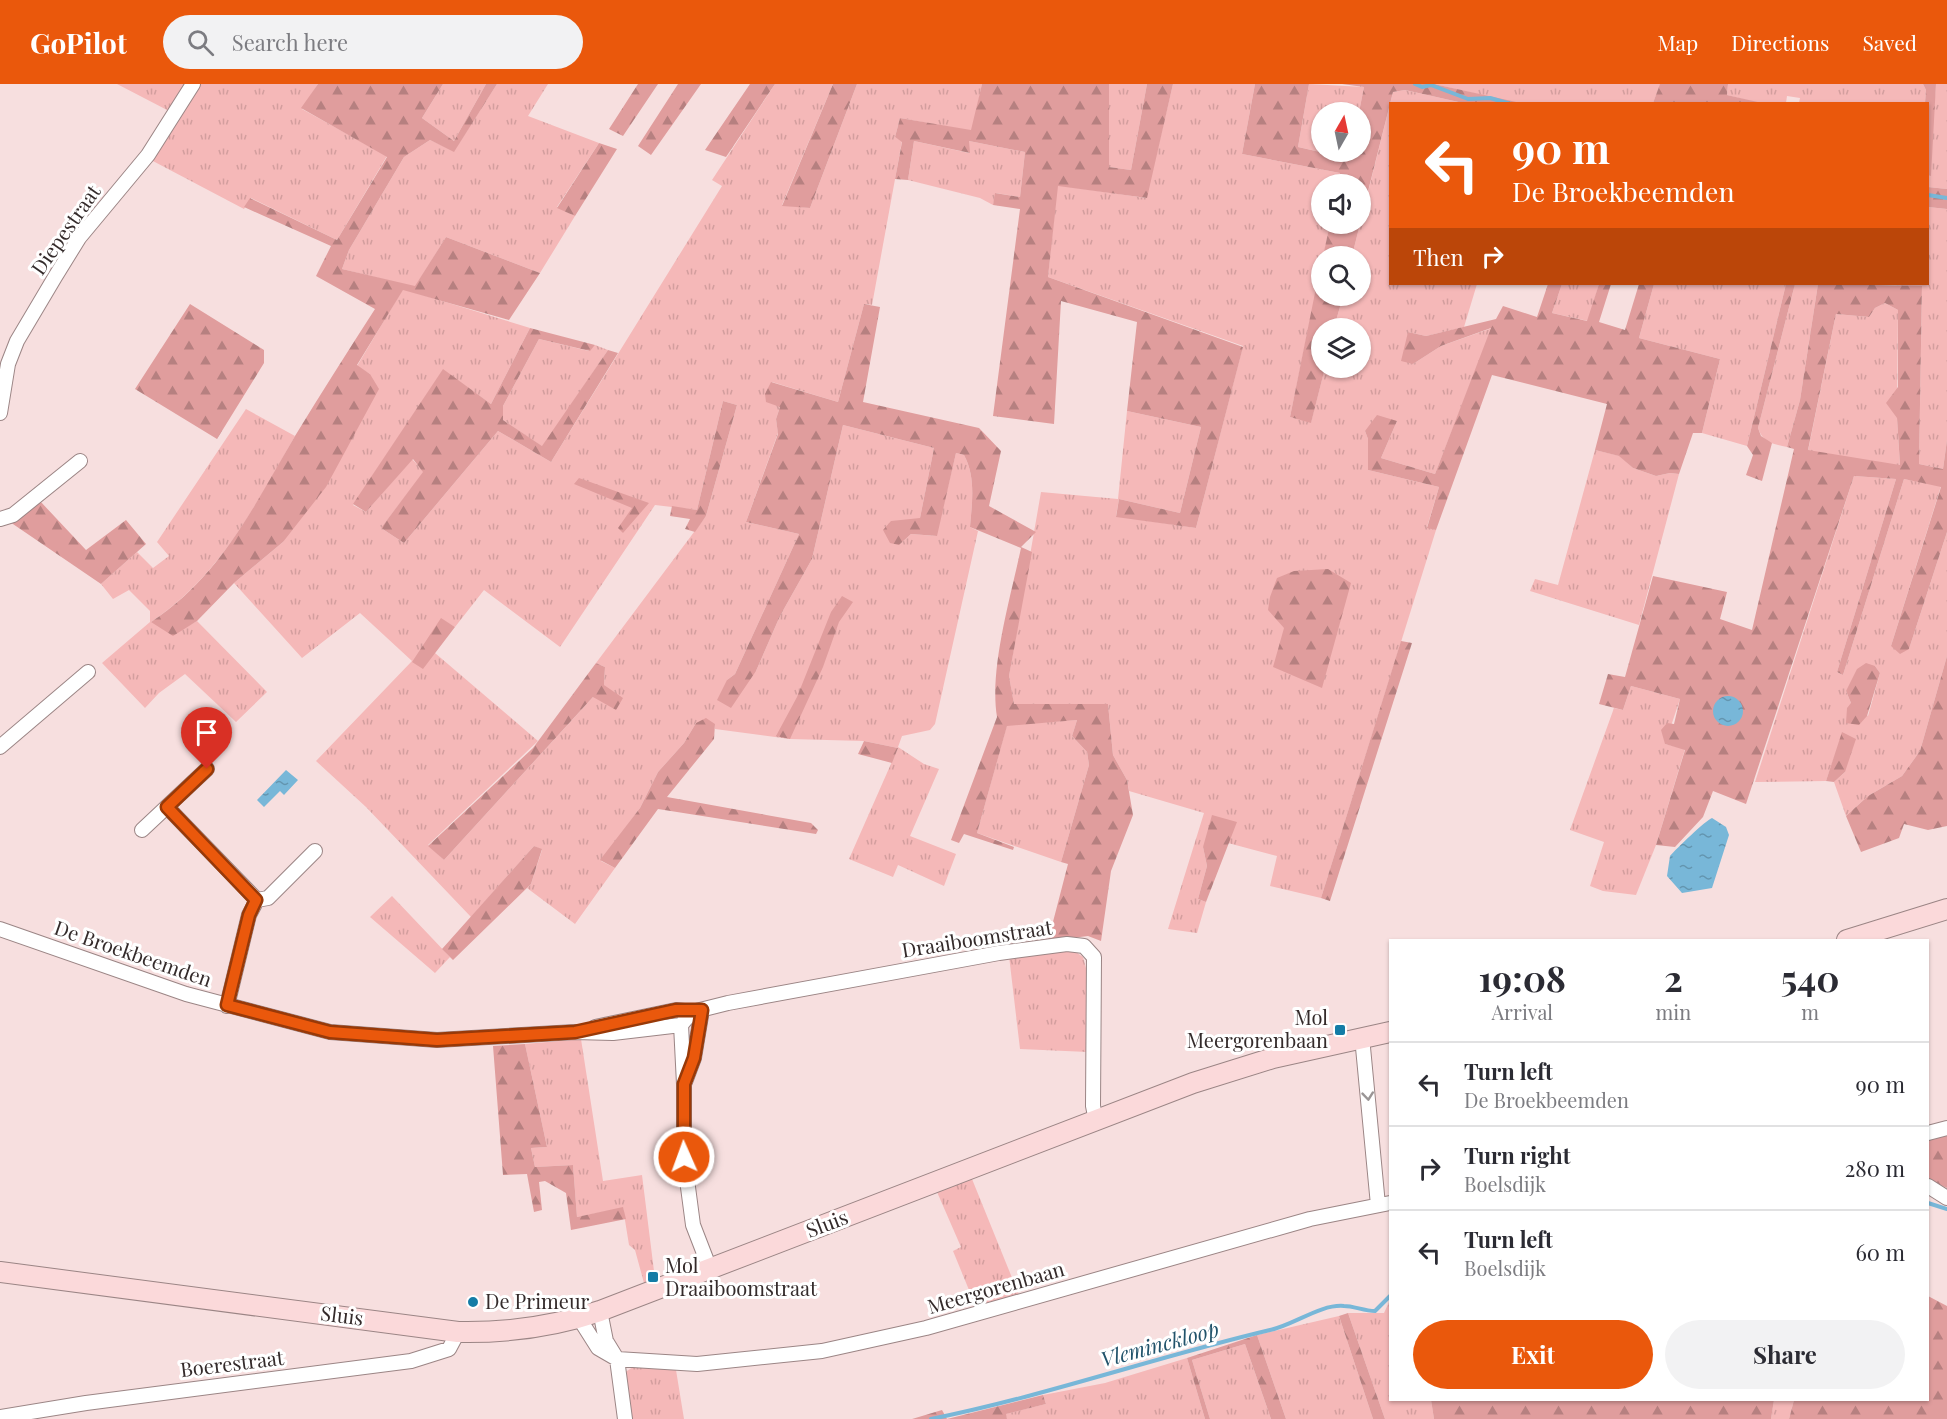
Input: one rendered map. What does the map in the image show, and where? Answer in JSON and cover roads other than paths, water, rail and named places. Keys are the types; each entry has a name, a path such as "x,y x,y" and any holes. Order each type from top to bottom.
{"street":[{"name":"Diepestraat","path":"0,413 8,364 17,341 49,286 79,238 148,154 193,84"},
{"path":"0,519 13,515 80,461"},
{"path":"0,747 88,672"},
{"path":"142,830 207,769"},
{"path":"167,807 256,900"},
{"path":"256,900 268,898 315,851"},
{"path":"227,1005 249,915 256,900"},
{"path":"1850,939 1947,909"},
{"name":"De Broekbeemden","path":"0,929 147,982 330,1032 437,1040 575,1032 613,1033 681,1025"},
{"name":"Draaiboomstraat","path":"697,1011 728,1003 999,953 1067,944 1084,946 1094,957 1093,1106 1096,1121"},
{"name":"De Broekbeemden","path":"575,1032 676,1010 697,1011"},
{"path":"697,1011 681,1025 684,1084 683,1137 693,1225 710,1269"},
{"path":"684,1084 694,1058 697,1011"},
{"name":"Sluis","path":"0,1272 458,1332 512,1331 579,1318 600,1311 1247,1065 1389,1032"},
{"name":"Meergorenbaan","path":"617,1359 697,1364 822,1351 870,1342 1249,1236 1384,1204 1362,1037"},
{"path":"1929,1133 1947,1128"},
{"path":"1929,1187 1947,1198"},
{"path":"600,1311 606,1341 617,1359 624,1419"},
{"path":"579,1318 598,1348 617,1359"},
{"name":"Boerestraat","path":"0,1417 86,1403 411,1361 449,1349 458,1332"}],"water":[{"path":"1728,696 1739,700 1743,711 1739,722 1728,726 1717,722 1713,711 1717,700"},
{"path":"286,770 298,780 284,795 280,791 264,807 257,800"},
{"path":"1712,818 1726,827 1729,835 1712,888 1682,893 1667,876 1670,856"}],"waterway":[{"path":"1415,84 1422,87 1431,85 1468,99 1490,98 1504,102"},
{"path":"1929,195 1947,198"},
{"name":"Vleminckloop","path":"1929,1203 1947,1209"},
{"name":"Vleminckloop","path":"931,1419 1016,1399 1279,1327 1326,1308 1344,1306 1375,1311 1389,1297"}],"place":[{"name":"Mol Meergorenbaan","path":"1340,1030"},
{"name":"Mol Draaiboomstraat","path":"653,1277"},
{"name":"De Primeur","path":"473,1302"}]}
